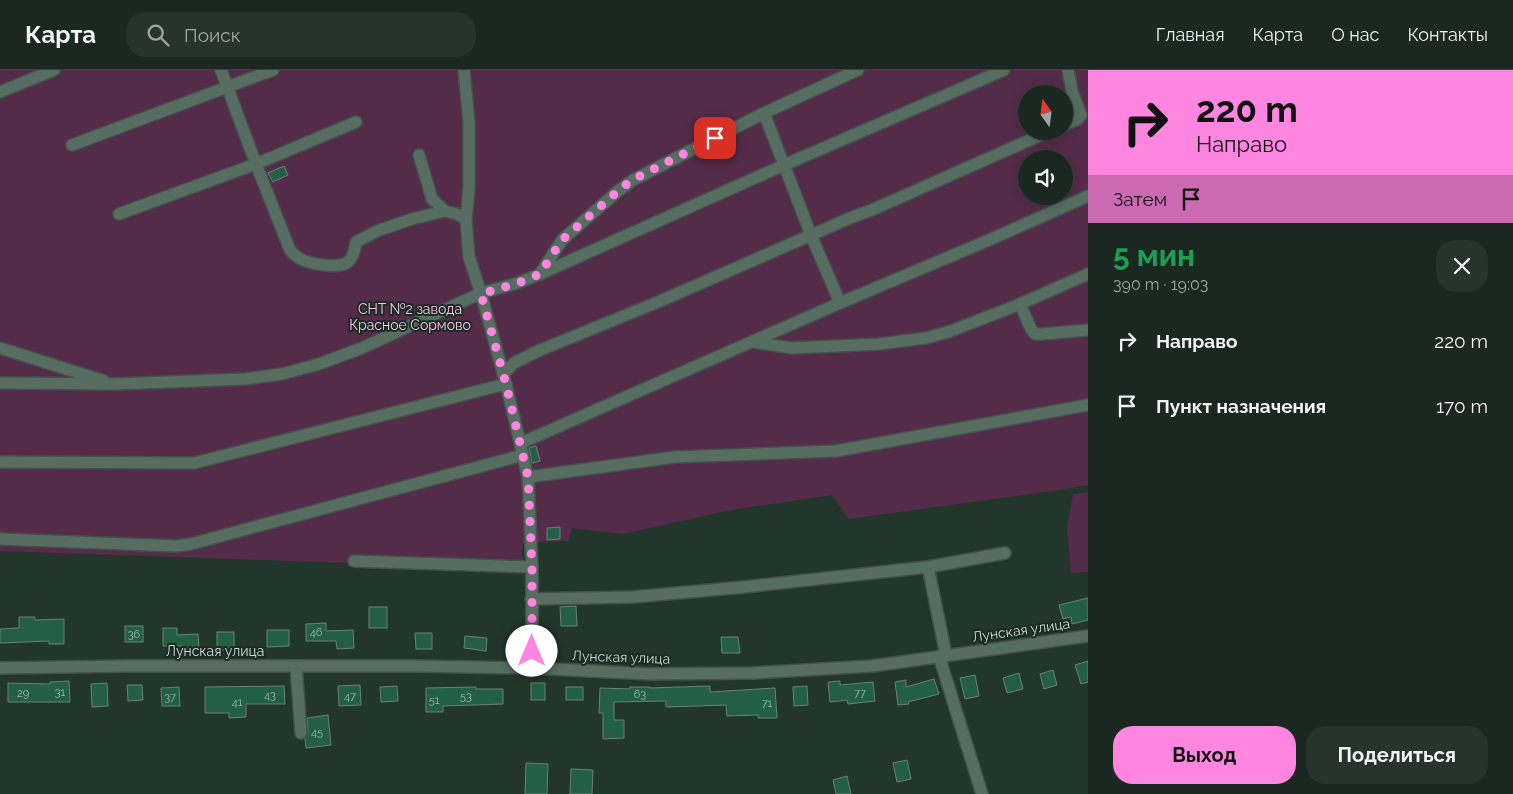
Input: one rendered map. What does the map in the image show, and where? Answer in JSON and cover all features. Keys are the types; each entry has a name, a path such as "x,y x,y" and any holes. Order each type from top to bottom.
{"street":[{"path":"0,92 54,70"},
{"path":"221,70 290,250 296,257 323,265 343,264 351,258 356,242 377,230 412,219 445,212 457,214 466,220"},
{"path":"72,145 273,70"},
{"path":"464,70 469,122 469,189 466,220 469,257 505,379 528,477 532,567 532,668"},
{"path":"540,274 562,240 632,180 764,113 858,70"},
{"path":"0,383 115,384 245,379 282,374 319,364 362,348 481,294 540,274 784,165 1004,70"},
{"path":"1068,70 1072,91 1085,117 1073,121"},
{"path":"764,113 811,235 840,303"},
{"path":"119,214 256,164 356,122"},
{"path":"0,462 194,463 505,379 514,363 538,351 658,302 1029,140"},
{"path":"419,155 432,199 445,212"},
{"path":"521,443 1088,196"},
{"path":"752,342 792,348 879,344 926,338 951,331 1020,304 1088,274"},
{"path":"1020,304 1035,334 1088,330"},
{"path":"0,348 115,384"},
{"path":"528,477 675,458 836,451 1088,405"},
{"path":"0,539 176,546 191,544 523,455"},
{"path":"531,599 633,597 744,587 928,567 1005,553"},
{"path":"354,561 532,567"},
{"path":"928,567 943,656 982,794"},
{"name":"Лунская улица","path":"0,668 296,666 532,668 650,674 753,673 872,666 1088,636"},
{"path":"296,666 301,734"}],"green space":[{"name":"СНТ №2 завода Красное Сормово","path":"0,70 1088,70 1088,485 849,519 832,495 731,510 623,534 572,528 568,541 523,543 521,569 0,551"},
{"path":"1088,492 1088,572 1071,573 1067,527 1073,494"}],"building":[{"path":"284,166 288,175 273,182 268,173"},
{"path":"536,446 540,461 532,463 529,448"},
{"path":"560,527 560,539 547,540 547,528"},
{"path":"1088,598 1088,620 1072,624 1071,617 1063,619 1059,605"},
{"path":"576,606 577,626 561,626 560,607"},
{"path":"369,607 387,607 387,628 369,628"},
{"path":"19,617 35,617 35,620 64,619 64,644 49,644 49,641 0,643 0,629 19,628"},
{"path":"326,623 326,631 353,630 354,648 337,649 336,641 306,641 306,624"},
{"path":"125,626 143,626 143,642 125,642"},
{"path":"163,628 177,628 177,635 198,634 199,648 163,646"},
{"path":"267,630 289,630 289,646 267,647"},
{"path":"217,632 234,632 234,650 217,650"},
{"path":"415,633 432,633 432,649 416,649"},
{"path":"465,636 487,638 486,651 464,648"},
{"path":"721,637 738,637 740,653 722,653"},
{"path":"1088,661 1088,682 1081,684 1075,665"},
{"path":"1053,670 1057,685 1044,689 1040,674"},
{"path":"1019,673 1023,689 1007,693 1003,678"},
{"path":"975,675 979,696 965,699 960,678"},
{"path":"934,679 939,694 908,702 909,704 898,705 895,682 906,680 906,687"},
{"path":"69,681 70,702 8,702 8,683 50,684 50,682"},
{"path":"840,681 840,685 873,682 875,701 848,704 847,700 830,702 828,682"},
{"path":"107,683 108,706 92,707 91,684"},
{"path":"531,683 545,683 545,700 531,700"},
{"path":"127,685 142,685 143,700 128,701"},
{"path":"360,685 361,705 339,706 338,686"},
{"path":"284,686 285,704 246,704 246,717 229,718 229,713 205,713 205,687"},
{"path":"397,686 398,701 381,702 380,687"},
{"path":"710,686 710,692 775,688 777,718 758,718 758,715 727,716 726,705 666,707 666,701 614,702 614,720 624,720 624,738 603,739 603,713 599,713 600,688 630,689 630,687"},
{"path":"807,686 808,705 794,706 793,687"},
{"path":"179,687 180,706 162,706 161,688"},
{"path":"476,687 476,689 503,689 503,704 443,706 443,712 426,712 426,688"},
{"path":"566,687 583,687 583,700 566,700"},
{"path":"328,715 331,745 306,748 307,718"},
{"path":"907,760 911,779 897,782 893,763"},
{"path":"526,763 548,764 547,794 525,794"},
{"path":"571,769 593,770 592,794 570,794"},
{"path":"847,776 851,794 836,794 833,780"}],"route":[{"path":"532,651 531,514 528,477 506,384 481,294 540,274 562,240 632,180 715,138"}]}
